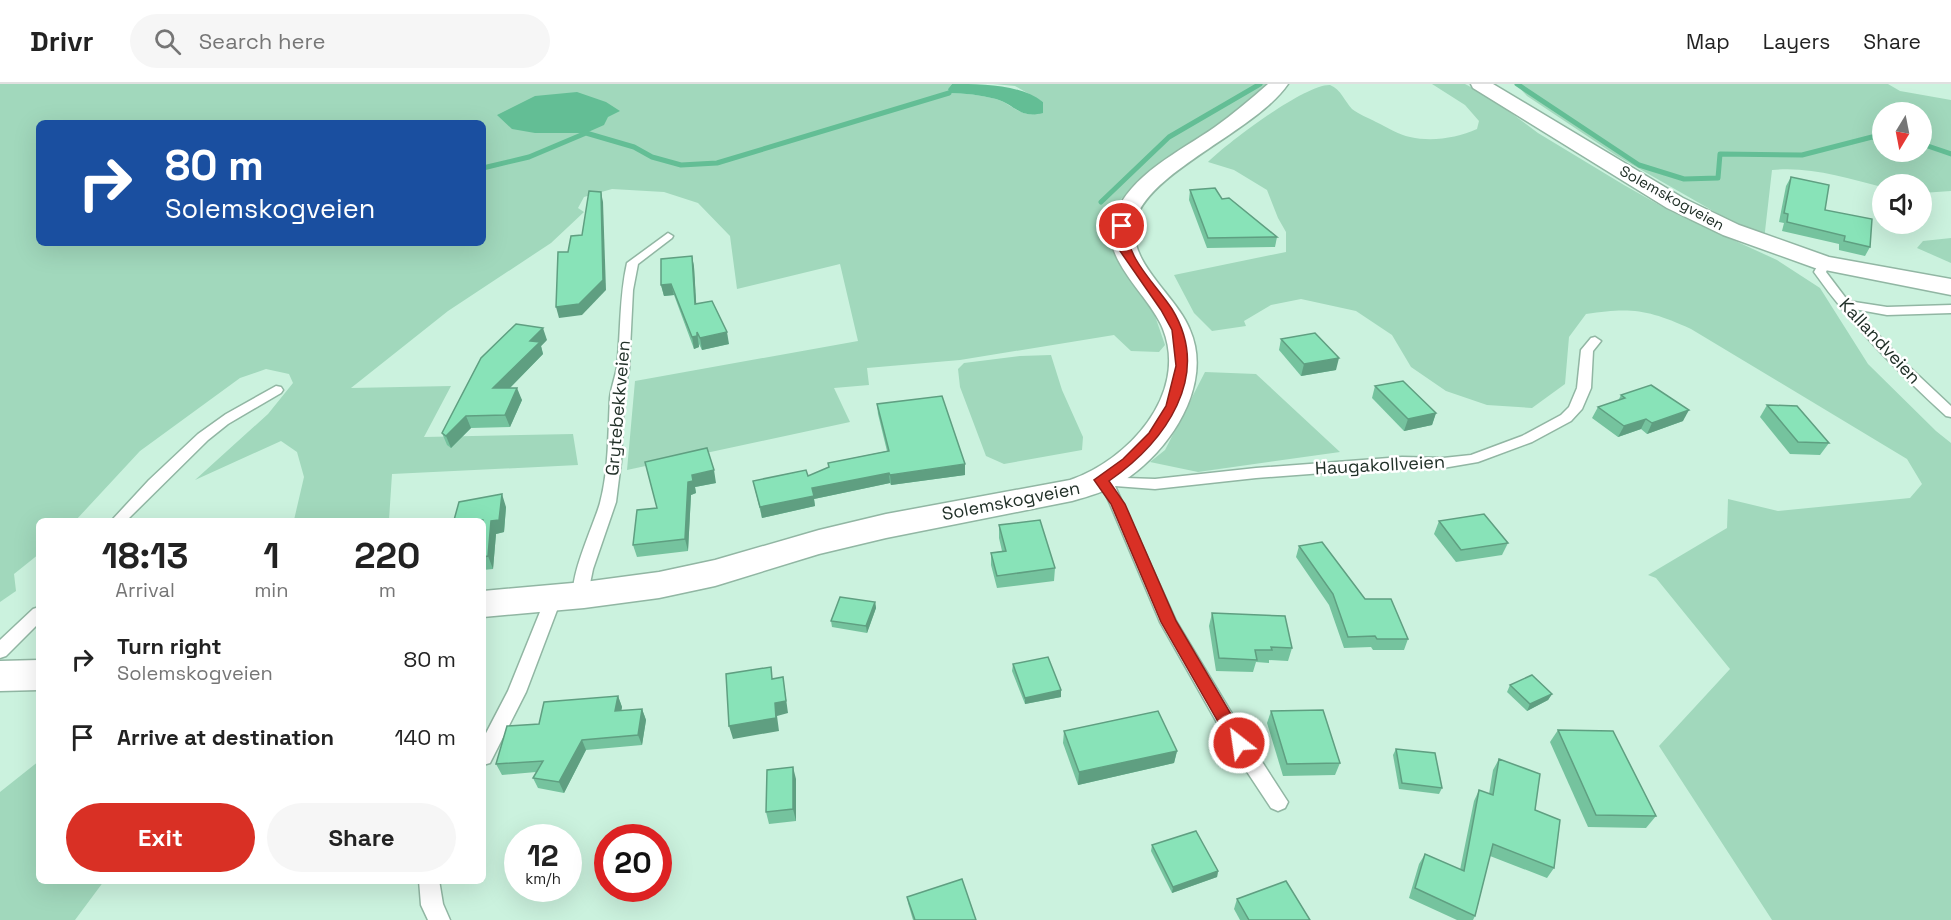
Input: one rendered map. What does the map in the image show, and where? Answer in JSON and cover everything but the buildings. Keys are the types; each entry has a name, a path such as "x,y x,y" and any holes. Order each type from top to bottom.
{"street":[{"name":"Solemskogveien","path":"486,604 567,596 700,577 879,527 1067,492 1101,480 1141,450 1160,427 1172,406 1182,366 1180,340 1173,320 1131,261 1122,244 1121,232 1124,219 1135,200 1152,182 1224,130 1279,84"},
{"name":"Solemskogveien","path":"1480,84 1693,213 1753,239 1824,263 1951,287"},
{"path":"0,676 36,675"}],"lane":[{"name":"Grytebekkveien","path":"486,751 567,596 585,569 608,502 614,462 617,395 623,369 627,290 633,263 668,236"},
{"name":"Kallandveien","path":"1824,263 1820,272 1844,304 1906,372 1951,413"},
{"path":"1844,304 1887,311 1951,309"},
{"name":"Haugakollveien","path":"1101,480 1155,484 1289,470 1402,462 1443,463 1473,459 1518,443 1566,418 1575,409 1584,388 1587,350 1594,341"},
{"path":"121,518 194,444 233,416 276,390"},
{"path":"1101,480 1111,490 1118,504 1168,622 1239,743 1278,802"},
{"path":"0,651 36,616"},
{"path":"429,884 432,905 439,920"}],"shaded area":[{"path":"0,84 952,84 948,89 949,93 973,94 996,99 1023,113 1035,114 1043,112 1043,102 1015,86 993,84 1271,84 1121,199 1113,220 1112,241 1153,310 1165,345 1159,352 1131,351 1114,335 960,360 867,368 869,385 834,388 850,422 627,470 635,381 858,341 840,264 737,289 730,236 698,203 664,192 612,189 584,197 578,208 584,212 551,243 448,311 351,388 451,386 424,437 573,434 578,465 392,474 389,518 294,518 304,477 297,452 281,441 195,480 268,414 293,383 289,374 266,369 240,378 140,451 78,518 36,518 36,556 14,574 16,591 0,602"},
{"path":"952,84 1012,88 1043,102 1043,113 1023,113 996,99 972,94 949,93 948,89"},
{"path":"1432,84 1465,84 1491,98 1538,133 1624,185 1670,211 1777,260 1820,288 1868,364 1951,443 1951,920 1772,920 1659,746 1730,669 1656,578 1648,575 1727,528 1728,499 1778,511 1910,498 1922,484 1907,459 1691,329 1651,314 1616,311 1586,314 1569,337 1565,384 1532,408 1487,405 1446,391 1411,367 1392,335 1356,311 1301,299 1271,305 1244,321 1246,326 1212,331 1194,313 1174,275 1286,252 1286,232 1267,190 1234,170 1208,162 1248,129 1285,104 1318,87 1330,85 1337,89 1354,111 1406,136 1427,139 1444,138 1477,129 1479,121 1465,105"},
{"path":"1516,84 1888,84 1900,91 1951,100 1951,191 1932,192 1932,174 1872,174 1872,184 1814,171 1772,170 1764,240 1617,156 1527,96"},
{"path":"577,92 606,102 620,111 608,117 604,125 586,133 535,133 512,129 497,115 535,96"},
{"path":"1951,238 1951,263 1917,248 1923,241"},
{"path":"1051,355 1062,390 1083,437 1082,450 1004,464 986,456 960,387 958,369 964,363 1020,356"},
{"path":"1205,372 1256,374 1340,452 1198,472 1150,462 1165,450"},
{"path":"36,763 36,884 102,884 75,920 0,920 0,792"}],"waterway":[{"path":"1101,202 1169,137 1260,84"},
{"path":"1517,84 1639,165 1684,179 1718,178 1720,154 1802,155 1872,137"},
{"path":"486,167 529,157 586,133 634,147 652,157 681,165 717,163 949,93"},
{"path":"1932,147 1951,154"}],"route":[{"path":"1122,226 1121,238 1125,251 1173,320 1180,340 1182,366 1178,389 1165,420 1141,450 1101,480 1111,490 1118,504 1168,622 1239,743"}]}
